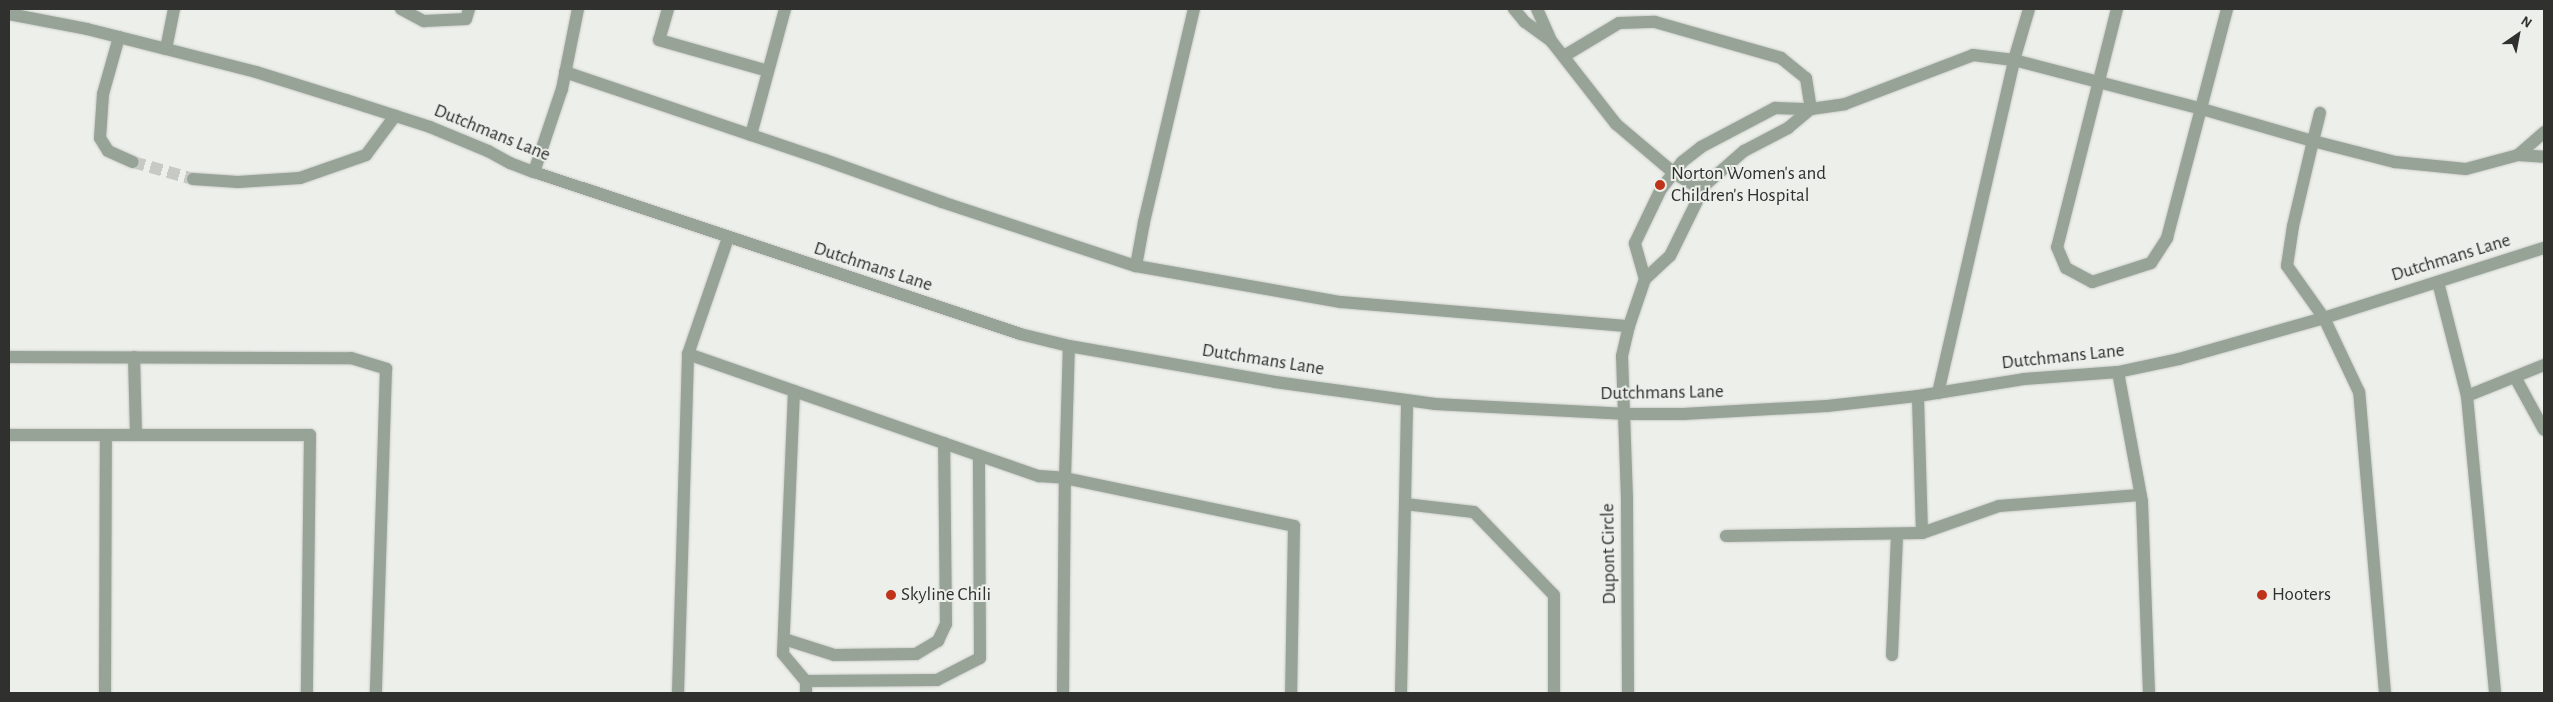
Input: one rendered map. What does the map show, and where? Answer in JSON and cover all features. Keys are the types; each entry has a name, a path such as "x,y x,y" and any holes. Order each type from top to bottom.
{"street":[{"path":"166,49 174,9"},
{"path":"401,9 424,21 466,18 469,9"},
{"path":"534,172 565,72 578,9"},
{"path":"668,9 659,40 768,71"},
{"path":"751,135 785,9"},
{"path":"1136,266 1144,222 1194,9"},
{"path":"1514,9 1525,22 1552,42 1616,124 1674,172 1702,190"},
{"path":"1537,9 1552,42"},
{"path":"1938,393 2014,60 2028,9"},
{"path":"2117,9 2057,246 2066,268 2092,282 2151,263 2167,238 2227,9"},
{"name":"Dutchmans Lane","path":"9,14 120,37 256,72 430,127 534,172 1011,331 1069,346 1275,382 1407,401 1623,414 1683,414 1817,406 1918,396 2024,379 2118,372 2179,359 2324,318 2544,248"},
{"path":"1564,56 1619,23 1655,22 1781,58 1806,78 1811,109"},
{"path":"120,37 103,94 100,138 108,152 133,162"},
{"path":"1811,109 1788,128 1744,150 1702,190 1670,256 1645,279 1635,244 1661,189 1682,162 1701,147 1776,108 1811,109 1845,104 1973,55 2014,60 2395,162 2466,168 2518,155 2544,157"},
{"path":"565,72 942,202 1136,266 1341,302 1629,326"},
{"path":"2320,113 2293,226 2287,266 2324,318 2359,392 2385,693"},
{"path":"193,179 238,182 300,178 366,155 395,116"},
{"path":"2518,155 2544,132"},
{"path":"678,693 688,354 728,238"},
{"name":"Dupont Circle","path":"1628,693 1628,499 1622,356 1629,326 1645,279"},
{"path":"2438,282 2467,396 2495,693"},
{"path":"1063,693 1065,478 1069,346"},
{"path":"688,354 1039,476 1065,478 1294,526 1291,693"},
{"path":"9,357 351,358 386,369 376,693"},
{"path":"134,357 136,435"},
{"path":"2467,396 2544,365"},
{"path":"2118,372 2140,494 2149,693"},
{"path":"2515,377 2544,430"},
{"path":"794,390 783,654 806,687 937,680 980,658 979,456"},
{"path":"1918,396 1922,533"},
{"path":"1401,693 1407,401"},
{"path":"9,434 310,434 307,693"},
{"path":"104,693 106,435"},
{"path":"784,639 834,656 916,654 938,641 946,624 944,443"},
{"path":"1726,536 1922,533 1998,506 2140,494"},
{"path":"1405,504 1474,512 1554,595 1554,693"},
{"path":"1892,655 1897,534"}],"tunnel":[{"path":"133,162 193,179"}],"place":[{"name":"Norton Women's and Children's Hospital","path":"1660,185"},
{"name":"Skyline Chili","path":"891,595"},
{"name":"Hooters","path":"2262,595"}]}
